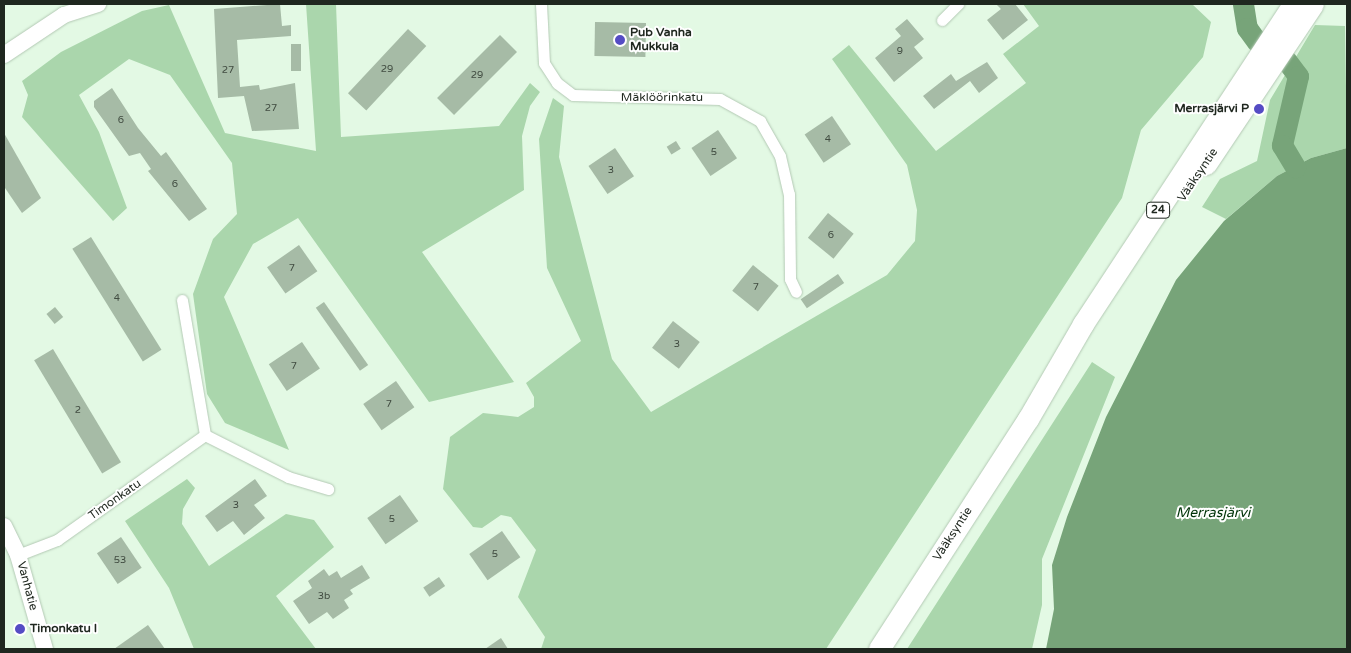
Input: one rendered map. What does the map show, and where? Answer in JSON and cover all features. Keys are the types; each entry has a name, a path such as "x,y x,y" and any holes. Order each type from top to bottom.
{"highway":[{"name":"Vääksyntie","path":"879,649 1028,419 1083,324 1293,4"},
{"name":"Vääksyntie","path":"1028,419 1093,332 1313,4"}],"street":[{"path":"4,55 64,15 98,4"},
{"name":"Mäklöörinkatu","path":"541,4 544,63 557,84 573,95 720,99 760,121 780,156 789,194 790,279 796,292"},
{"path":"942,20 958,4"},
{"path":"4,44 32,35"},
{"path":"182,300 205,435 288,477 328,489"},
{"name":"Timonkatu","path":"18,555 57,540 205,435"},
{"name":"Vanhatie","path":"4,526 18,555 45,649"}],"shaded area":[{"path":"306,4 336,4 341,137 499,126 530,83 540,92 530,106 522,136 524,190 422,252 514,382 429,402 298,218 253,244 224,297 289,450 225,423 207,394 193,294 213,239 237,214 232,163 170,75 129,59 79,95 99,132 127,208 113,221 22,117 28,95 22,81 61,52 142,11 169,5 225,133 316,151"},
{"path":"1023,4 1192,4 1211,22 1203,57 1141,130 1122,198 826,649 541,649 545,637 518,597 536,550 511,517 501,515 482,528 473,527 443,489 450,437 483,413 518,417 534,407 534,397 526,383 581,341 547,268 539,139 553,98 564,106 559,157 612,359 651,412 887,275 915,241 917,210 907,165 832,59 849,45 936,151 1026,83 1003,54 1039,26"},
{"path":"1315,25 1345,26 1347,148 1311,158 1277,176 1226,219 1202,207 1220,179 1257,161 1270,100"},
{"path":"1092,362 1115,377 1042,559 1042,605 1032,649 907,649"},
{"path":"187,479 195,488 183,509 182,524 209,566 286,514 314,520 334,547 276,596 316,649 194,649 169,588 125,521"}],"water":[{"name":"Merrasjärvi","path":"1347,148 1347,649 1046,649 1054,609 1052,565 1067,517 1106,417 1176,280 1224,221 1277,176 1311,158"}],"building":[{"path":"280,4 282,26 291,25 291,36 237,40 240,87 259,85 260,90 295,83 299,129 252,131 244,96 218,98 214,9"},
{"path":"996,4 1015,4 1028,20 1003,40 987,20 1001,9"},
{"path":"907,19 924,39 914,47 923,58 894,82 875,58 901,36 895,29"},
{"name":"Pub Vanha Mukkula","path":"595,22 646,23 645,57 594,56"},
{"path":"408,29 426,46 366,110 348,93"},
{"path":"500,35 517,52 454,115 437,98"},
{"path":"291,44 301,44 301,71 291,71"},
{"path":"987,62 998,78 979,93 970,81 934,109 923,96 951,74 956,81"},
{"path":"112,88 138,128 161,156 166,152 207,209 189,221 148,171 151,169 140,153 129,156 94,107 94,101"},
{"path":"832,116 851,144 824,163 805,134"},
{"path":"718,130 737,158 710,176 691,148"},
{"path":"4,133 41,198 22,213 5,188"},
{"path":"676,141 681,149 671,154 667,147"},
{"path":"615,148 634,176 607,194 588,166"},
{"path":"828,213 854,234 834,259 808,238"},
{"path":"91,237 161,350 143,361 72,249"},
{"path":"299,245 317,271 285,294 267,267"},
{"path":"753,265 779,286 758,311 732,291"},
{"path":"838,274 844,283 807,308 801,299"},
{"path":"324,302 368,365 360,371 316,308"},
{"path":"55,307 63,317 55,324 46,314"},
{"path":"673,321 700,342 679,369 652,348"},
{"path":"302,342 320,369 287,391 269,364"},
{"path":"53,349 121,462 102,473 34,360"},
{"path":"396,381 414,407 382,430 363,404"},
{"path":"255,479 267,496 254,505 265,518 244,535 233,521 217,532 205,516"},
{"path":"400,495 418,521 386,544 367,518"},
{"path":"502,531 520,557 488,580 469,554"},
{"path":"121,537 142,568 118,584 97,553"},
{"path":"362,565 370,578 350,590 353,594 344,600 349,608 333,619 327,612 309,624 293,601 312,588 308,581 324,569 329,576 337,571 341,578"},
{"path":"439,577 445,586 429,597 423,588"},
{"path":"148,625 165,649 114,649"},
{"path":"501,638 508,649 485,649"}],"waterway":[{"path":"1243,4 1247,28 1257,42"},
{"path":"1286,60 1298,76 1282,145 1295,167"}],"place":[{"name":"Pub Vanha Mukkula","path":"620,40"},
{"name":"Merrasjärvi P","path":"1259,109"},
{"name":"Timonkatu I","path":"20,629"}]}
